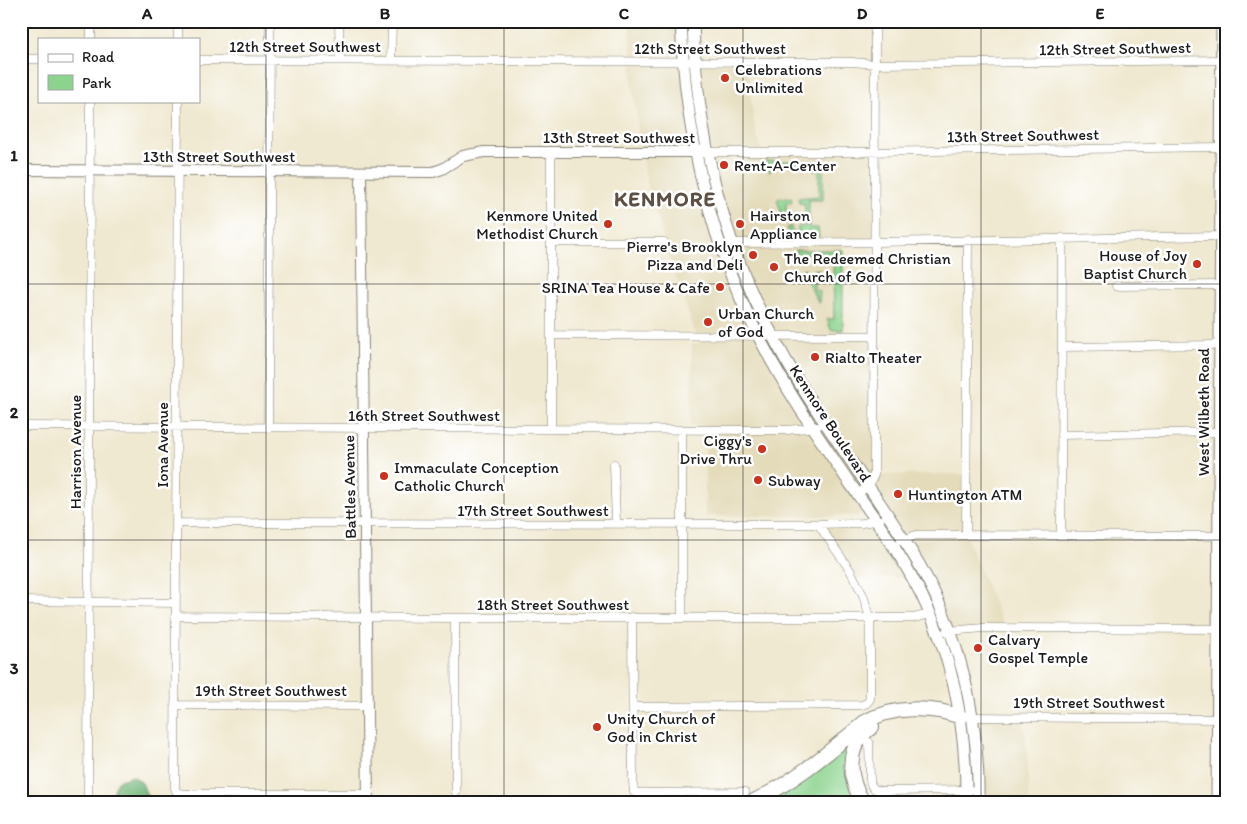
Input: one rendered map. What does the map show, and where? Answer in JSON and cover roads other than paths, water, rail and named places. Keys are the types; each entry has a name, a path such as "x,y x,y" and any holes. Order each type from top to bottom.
{"highway":[{"path":"748,798 782,786 799,775 865,722 877,715 891,711 912,710 946,712 967,717"},
{"path":"864,803 854,788 851,771 854,752 864,732 887,720 904,718 946,720 967,717"}],"main road":[{"name":"Kenmore Boulevard","path":"681,21 682,61 686,100 695,153 720,243 742,300 770,359 812,428 892,544 931,614 967,717 977,754 978,803"},
{"name":"Kenmore Boulevard","path":"693,21 695,61 707,152 733,243 750,287 773,337 798,382 912,551 933,591 949,631 967,690 967,717 964,738 966,803"},
{"name":"West Wilbeth Road","path":"1216,803 1220,345 1223,303 1220,285 1222,21"}],"street":[{"path":"91,21 91,38"},
{"path":"178,21 178,38"},
{"path":"268,428 270,21"},
{"path":"339,21 340,60"},
{"path":"391,60 392,21"},
{"path":"858,494 870,484 874,475 876,21"},
{"path":"21,59 38,59"},
{"name":"12th Street Southwest","path":"200,60 695,61 852,62 875,64 1221,60"},
{"name":"Harrison Avenue","path":"88,803 90,102"},
{"name":"Iona Avenue","path":"178,102 175,788 177,793 190,794 368,799"},
{"name":"13th Street Southwest","path":"21,170 433,172 442,169 463,156 496,152 875,152 1221,147"},
{"path":"551,151 551,429"},
{"name":"Battles Avenue","path":"360,172 368,799"},
{"path":"720,243 1220,236"},
{"path":"1061,535 1062,238"},
{"path":"966,535 968,239"},
{"path":"551,242 664,242"},
{"path":"1116,286 1220,285"},
{"path":"551,335 874,336"},
{"path":"1062,347 1220,345"},
{"name":"16th Street Southwest","path":"21,426 682,430 787,430 826,426"},
{"path":"682,430 682,617"},
{"path":"1061,435 1219,432"},
{"path":"614,464 616,523"},
{"name":"17th Street Southwest","path":"176,523 818,524 862,523 889,518"},
{"path":"632,707 862,705 867,703 870,698 870,618 863,595 850,570 818,524"},
{"path":"892,544 916,535 1219,536"},
{"path":"21,601 175,602"},
{"name":"18th Street Southwest","path":"175,616 913,618 931,614"},
{"path":"632,617 634,792 748,798"},
{"path":"455,618 456,792"},
{"path":"937,632 984,628 1218,629"},
{"name":"19th Street Southwest","path":"175,705 367,706"},
{"name":"19th Street Southwest","path":"967,717 1218,719"},
{"path":"869,742 870,786 873,789 883,791 978,790"}],"place":[{"name":"Celebrations Unlimited","path":"725,78"},
{"name":"Rent-A-Center","path":"724,165"},
{"name":"Kenmore United Methodist Church","path":"608,224"},
{"name":"Hairston Appliance","path":"740,224"},
{"name":"Pierre's Brooklyn Pizza and Deli","path":"753,255"},
{"name":"House of Joy Baptist Church","path":"1197,264"},
{"name":"The Redeemed Christian Church of God","path":"774,267"},
{"name":"SRINA Tea House & Cafe","path":"720,287"},
{"name":"Urban Church of God","path":"708,322"},
{"name":"Rialto Theater","path":"815,357"},
{"name":"Ciggy's Drive Thru","path":"762,449"},
{"name":"Immaculate Conception Catholic Church","path":"384,476"},
{"name":"Subway","path":"758,480"},
{"name":"Huntington ATM","path":"898,494"},
{"name":"Calvary Gospel Temple","path":"978,648"},
{"name":"Unity Church of God in Christ","path":"597,727"}],"district":[{"name":"KENMORE","path":"665,199"}]}
